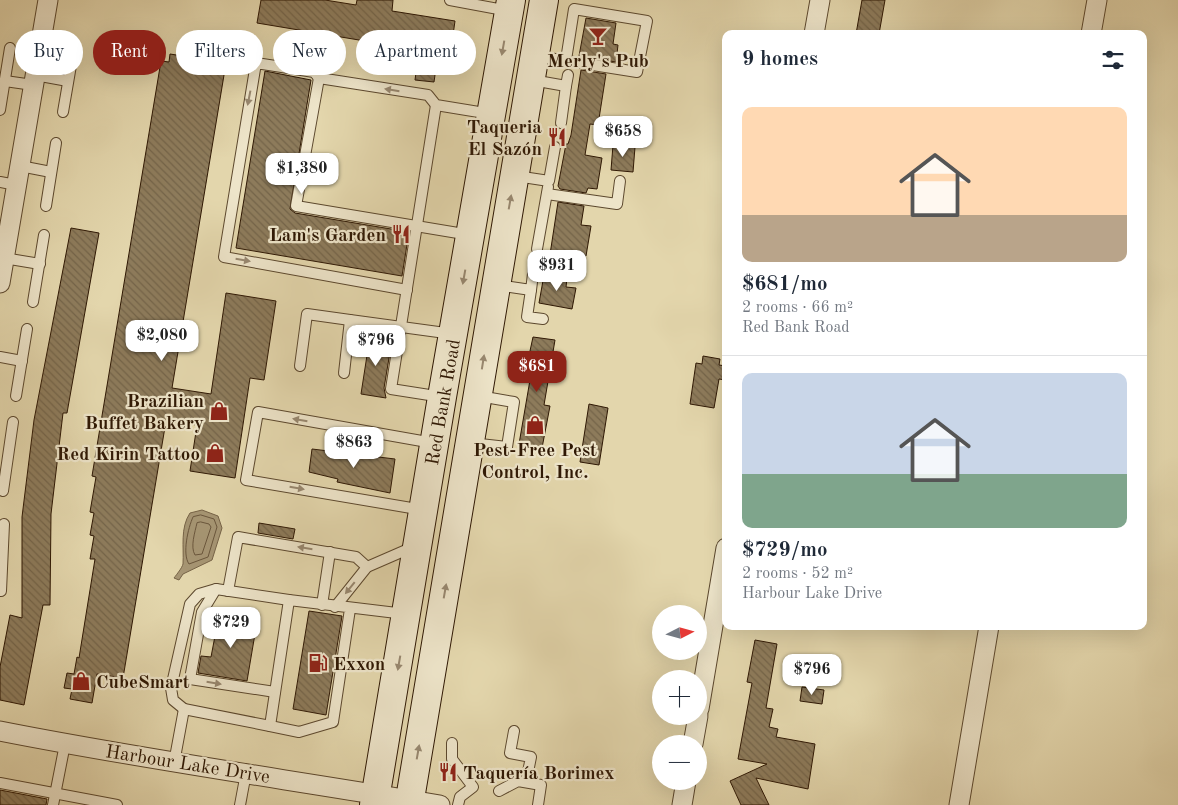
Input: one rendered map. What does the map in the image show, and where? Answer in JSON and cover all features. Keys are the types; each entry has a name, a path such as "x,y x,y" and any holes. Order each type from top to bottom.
{"main road":[{"name":"Red Bank Road","path":"410,802 544,0"},
{"name":"Red Bank Road","path":"375,799 419,545 434,443 511,6"}],"street":[{"path":"0,280 12,178 34,80 48,0"},
{"path":"815,30 820,0"},
{"path":"1092,30 1097,0"},
{"path":"706,670 722,572"},
{"path":"959,805 989,630"},
{"name":"Harbour Lake Drive","path":"0,730 65,744 174,763 246,773 375,799 440,805"},
{"path":"682,805 684,790"}],"lane":[{"path":"450,0 511,6"},
{"path":"533,68 566,60 637,72 647,21 582,5 574,9 566,60"},
{"path":"0,110 10,48"},
{"path":"406,290 224,257 256,63 314,72 319,78 428,95 436,105 491,114"},
{"path":"533,68 566,86"},
{"path":"561,124 568,74"},
{"path":"63,112 69,75"},
{"path":"319,78 296,206 471,235"},
{"path":"5,81 68,81"},
{"path":"436,105 391,389 442,397"},
{"path":"46,206 56,143"},
{"path":"537,249 555,147"},
{"path":"12,178 52,172"},
{"path":"515,176 550,182"},
{"path":"547,194 617,204 620,181"},
{"path":"33,302 44,235"},
{"path":"4,258 40,264"},
{"path":"544,319 527,317 534,266 567,271"},
{"path":"496,285 531,290"},
{"path":"300,366 307,314 454,334"},
{"path":"344,373 350,320"},
{"path":"16,396 27,329"},
{"path":"0,357 22,361"},
{"path":"470,443 507,447 514,402 478,395"},
{"path":"424,510 246,480 258,412 434,443"},
{"path":"3,491 4,455 13,422"},
{"path":"1,591 1,556 4,524"},
{"path":"228,591 238,537 356,557 367,567"},
{"path":"335,607 367,567 419,545"},
{"path":"322,605 330,552"},
{"path":"350,609 333,722 299,732 184,709 173,700 171,688 190,604 199,594 216,589 335,607 407,615"},
{"path":"190,679 202,612 216,589"},
{"path":"270,726 289,600"},
{"path":"171,688 190,679 275,692"},
{"path":"174,763 184,709"},
{"path":"514,731 510,753 531,757 526,782"},
{"path":"452,743 452,760 473,787 460,797 458,805"},
{"path":"53,805 65,744"},
{"path":"240,805 246,773"},
{"path":"499,791 518,781 541,785 538,805"},
{"path":"0,783 117,805"}],"water":[{"path":"202,510 218,516 222,528 212,560 183,574 179,580 174,578 183,564 185,525 190,513"}],"building":[{"path":"261,0 325,0 356,5 357,0 393,0 392,11 455,21 454,30 356,30 356,40 346,38 346,30 299,30 257,23"},
{"path":"862,0 885,0 880,30 857,30"},
{"name":"Merly's Pub","path":"586,18 616,23 613,44 618,45 616,62 579,56"},
{"path":"170,54 176,55 176,75 224,75 172,388 211,394 226,293 276,301 264,380 250,378 235,478 190,471 197,425 166,421 123,678 97,674 92,703 70,699 72,689 64,688 67,673 74,674 77,657 79,658 95,559 90,559 94,536 90,535 94,513 90,512 96,477 92,476 159,75 166,75 166,62 169,62"},
{"path":"581,70 606,74 598,125 590,124 585,155 602,158 597,189 588,188 586,193 560,189 558,186 566,144 568,144 571,135"},
{"path":"265,71 273,73 273,75 285,75 311,80 290,209 295,213 409,232 402,276 236,248"},
{"path":"416,75 435,75 434,82 415,80"},
{"path":"613,145 635,147 633,172 611,170"},
{"path":"558,202 584,206 581,225 591,226 586,256 571,255 569,265 549,261"},
{"path":"71,228 99,233 67,413 63,413 51,514 50,605 43,605 24,705 0,700 0,667 10,615 22,618 22,517 34,420"},
{"path":"544,275 567,278 566,287 576,288 572,309 539,303"},
{"path":"370,336 392,340 384,388 386,398 361,394"},
{"path":"533,337 555,340 544,405 550,406 542,448 519,444 530,380 524,379"},
{"path":"703,356 720,359 719,365 722,365 722,379 719,379 714,408 690,404 696,363 702,364"},
{"path":"589,404 608,408 599,465 580,462"},
{"path":"312,449 395,459 390,493 337,482 338,479 309,472"},
{"path":"259,523 295,529 293,539 258,533"},
{"name":"Exxon","path":"309,611 342,616 326,715 293,709"},
{"path":"219,615 257,622 247,681 198,673 201,656 211,657"},
{"path":"755,640 777,644 766,708 773,709 769,727 778,729 776,737 815,744 808,789 756,778 769,805 741,805 730,781 767,764 738,759 752,683 747,682"},
{"path":"802,687 824,690 822,704 800,701"},
{"path":"0,790 47,799 46,805 0,805"}],"place":[{"name":"Merly's Pub","path":"598,36"},
{"name":"Taqueria El Sazón","path":"557,137"},
{"name":"Lam's Garden","path":"401,234"},
{"name":"Brazilian Buffet Bakery","path":"219,411"},
{"name":"Pest-Free Pest Control, Inc.","path":"535,425"},
{"name":"Red Kirin Tattoo","path":"215,453"},
{"name":"Exxon","path":"318,663"},
{"name":"CubeSmart","path":"81,681"},
{"name":"Taquería Borimex","path":"448,772"}]}
